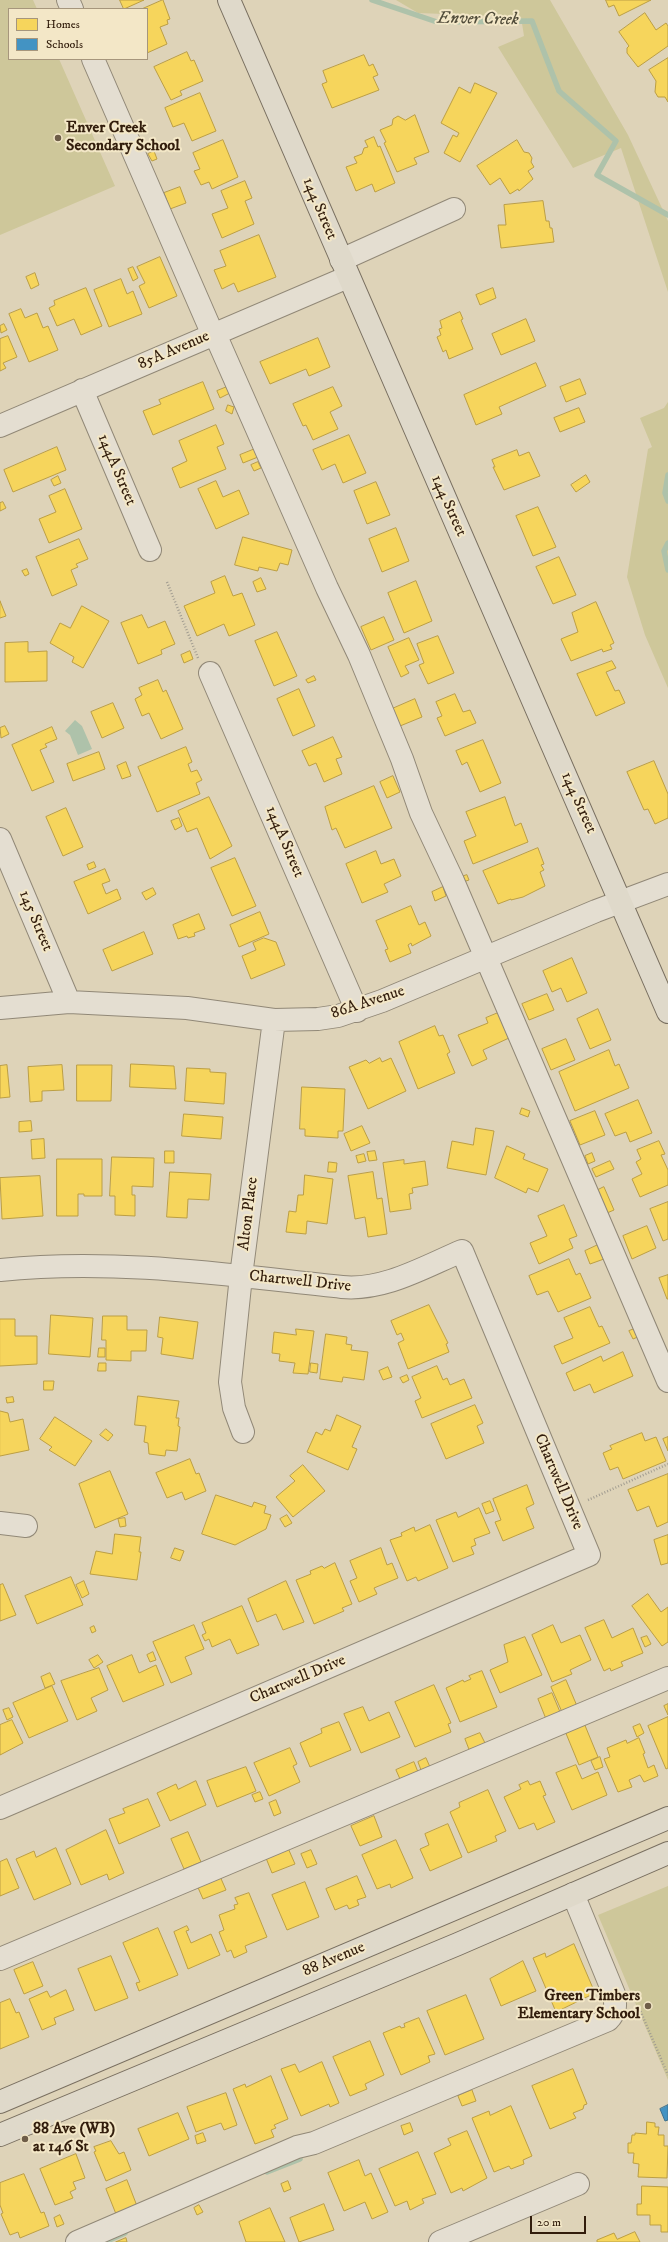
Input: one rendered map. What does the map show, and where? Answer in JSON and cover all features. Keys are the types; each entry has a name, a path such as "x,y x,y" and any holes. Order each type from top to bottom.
{"main road":[{"name":"144 Street","path":"229,0 668,1012"},
{"name":"88 Avenue","path":"0,2102 668,1818"},
{"name":"88 Avenue","path":"0,2134 668,1853"}],"street":[{"path":"94,60 331,598 359,655 402,758 421,813 486,958 668,1382"},
{"name":"85A Avenue","path":"0,426 214,334 345,268 454,210"},
{"name":"144A Street","path":"82,390 150,550"},
{"name":"144A Street","path":"205,668 357,1011"},
{"name":"145 Street","path":"0,840 69,1002"},
{"name":"86A Avenue","path":"0,1008 69,1002 187,1008 274,1020 318,1019 357,1011 596,911 668,884"},
{"name":"Alton Place","path":"243,1432 234,1408 230,1382 241,1276 274,1020"},
{"name":"Chartwell Drive","path":"0,1270 49,1265 116,1266 241,1276 342,1288 367,1288 391,1280 462,1251 589,1555 0,1808"},
{"path":"0,1523 26,1526"},
{"path":"0,1959 668,1678"},
{"path":"77,2242 297,2147 314,2143 608,2020 614,2014 616,2005 614,1994 573,1894"},
{"path":"440,2242 578,2184"}],"path":[{"path":"167,582 205,668"},
{"path":"570,1508 668,1464"},
{"path":"638,2008 668,2075"}],"shaded area":[{"path":"0,0 33,0 37,8 8,8 8,60 59,60 115,186 0,235"},
{"path":"396,0 550,0 628,135 668,221 668,292 621,148 573,168 498,47 524,36 521,17 418,13"},
{"path":"668,402 668,688 645,635 627,577 648,449 652,447 640,418 664,408"},
{"path":"75,720 82,726 92,749 78,755 70,735 65,731"},
{"name":"Green Timbers Elementary School","path":"668,1886 668,2080 598,1915"}],"building: Homes":[{"path":"120,0 144,0 126,8 124,8"},
{"path":"163,0 170,19 167,20 168,24 160,27 167,44 148,53 148,8 144,8"},
{"path":"606,0 651,0 619,16 614,5 609,7"},
{"path":"645,13 656,30 666,23 668,26 668,46 638,67 627,53 627,48 629,46 619,32"},
{"path":"187,52 191,61 194,60 203,81 180,91 182,95 171,100 154,67"},
{"path":"364,55 369,66 373,64 378,75 373,77 379,90 332,108 322,84 327,82 323,71"},
{"path":"668,58 668,102 665,97 658,97 655,92 656,81 649,70"},
{"path":"475,83 497,93 460,162 444,153 453,135 457,137 459,133 441,123 459,87 470,93"},
{"path":"200,93 216,131 192,141 184,123 173,127 165,108"},
{"path":"415,115 429,152 414,158 417,164 397,172 380,130 392,125 393,119 398,116 405,120"},
{"path":"374,137 378,147 380,146 395,183 375,192 372,184 356,191 346,167 357,163 354,157 362,154 364,148 368,147 365,141"},
{"path":"223,140 238,177 212,189 209,182 201,185 194,171 200,169 193,153"},
{"path":"517,140 524,152 529,153 532,158 531,162 534,167 528,171 533,179 519,191 518,189 510,194 500,178 490,185 477,166"},
{"path":"154,151 157,159 152,161 148,154"},
{"path":"245,181 252,198 245,201 254,224 222,238 212,214 228,208 221,191"},
{"path":"180,187 186,203 170,209 164,193"},
{"path":"543,201 546,221 549,221 550,228 552,228 554,242 501,248 498,225 506,225 504,205"},
{"path":"259,235 276,277 238,292 234,283 222,289 214,270 226,266 220,251"},
{"path":"160,257 177,296 149,308 139,286 145,283 137,267"},
{"path":"133,267 138,278 133,281 128,269"},
{"path":"35,273 39,285 31,289 26,277"},
{"path":"121,279 127,294 133,291 142,314 109,327 94,290"},
{"path":"86,288 102,326 81,335 74,319 57,326 49,308 55,305 54,301"},
{"path":"493,288 496,298 480,305 476,295"},
{"path":"21,309 25,318 37,313 43,328 48,326 58,350 29,362 9,314"},
{"path":"460,312 463,319 461,320 473,349 449,359 446,350 443,352 437,337 441,335 439,329 442,328 440,321"},
{"path":"526,319 535,341 501,355 492,334"},
{"path":"4,324 7,330 1,333 0,326"},
{"path":"8,336 17,357 3,363 6,368 0,371 0,339"},
{"path":"318,338 330,367 309,376 306,369 270,384 260,362"},
{"path":"536,363 546,386 499,407 502,414 476,425 464,395"},
{"path":"580,379 586,394 566,402 560,387"},
{"path":"203,382 214,409 153,435 143,411 161,404 159,400"},
{"path":"227,387 230,393 220,398 217,391"},
{"path":"333,387 342,406 330,412 338,429 313,440 306,425 303,426 293,404"},
{"path":"228,405 234,407 232,414 226,411"},
{"path":"579,408 585,422 560,432 554,418"},
{"path":"216,425 224,444 217,447 226,469 180,488 172,468 187,461 179,441"},
{"path":"349,435 366,473 343,483 335,464 322,470 313,450"},
{"path":"57,447 66,470 13,492 4,470"},
{"path":"255,449 258,457 243,463 240,455"},
{"path":"517,450 519,456 529,452 540,476 504,490 493,467 495,467 492,460"},
{"path":"258,462 261,468 254,471 251,465"},
{"path":"586,475 590,482 576,492 571,485"},
{"path":"58,476 61,483 54,486 51,480"},
{"path":"216,481 223,497 239,490 249,514 216,529 198,489"},
{"path":"376,482 390,515 367,524 354,491"},
{"path":"65,489 82,529 49,543 39,519 56,512 49,496"},
{"path":"3,502 6,508 0,511 0,503"},
{"path":"538,507 556,547 533,556 516,516"},
{"path":"396,528 409,561 382,572 369,539"},
{"path":"243,537 292,550 288,565 280,563 277,571 259,567 258,571 235,565"},
{"path":"79,539 88,559 76,564 78,567 71,570 77,585 52,596 36,557"},
{"path":"559,557 576,595 553,604 536,567"},
{"path":"27,569 29,574 25,576 22,571"},
{"path":"225,576 233,596 242,593 255,625 229,636 224,624 197,636 184,606 215,593 211,582"},
{"path":"261,578 266,589 257,592 253,582"},
{"path":"416,581 432,621 404,633 388,593"},
{"path":"0,601 6,616 0,618"},
{"path":"596,602 614,643 610,645 612,649 603,652 602,649 571,661 561,639 578,632 572,613"},
{"path":"82,606 109,621 83,668 72,662 74,657 50,643 60,623 70,628"},
{"path":"142,615 148,628 165,621 175,644 161,650 162,654 138,664 121,623"},
{"path":"384,617 394,640 371,650 361,627"},
{"path":"277,632 297,676 274,686 255,641"},
{"path":"438,636 454,673 428,684 419,665 424,663 417,644"},
{"path":"409,638 419,660 405,666 409,673 401,677 388,647"},
{"path":"28,642 28,652 47,651 47,681 5,682 5,643"},
{"path":"190,651 193,659 184,663 181,655"},
{"path":"612,661 616,668 606,672 615,691 619,690 625,703 596,716 577,674"},
{"path":"314,676 316,680 308,683 306,680"},
{"path":"158,680 163,692 166,690 183,729 161,739 149,713 142,716 135,699 142,695 139,688"},
{"path":"299,689 315,726 293,736 277,699"},
{"path":"455,694 463,712 470,710 476,723 445,736 437,718 442,716 436,702"},
{"path":"415,699 422,717 400,726 392,709"},
{"path":"113,703 124,728 102,738 91,712"},
{"path":"5,726 9,734 1,738 0,728"},
{"path":"52,727 57,739 45,744 47,747 40,750 54,782 32,791 12,745"},
{"path":"333,737 342,757 336,759 342,774 324,782 316,763 309,766 302,751"},
{"path":"483,740 501,783 480,792 467,762 462,765 456,751"},
{"path":"186,747 192,762 188,764 191,772 197,770 202,780 196,783 200,794 157,812 138,767"},
{"path":"99,752 105,769 73,781 67,764"},
{"path":"654,761 668,794 668,818 655,824 648,809 644,810 627,772"},
{"path":"126,762 131,776 122,779 117,766"},
{"path":"393,776 400,792 387,798 380,782"},
{"path":"374,786 392,828 345,848 336,828 332,830 325,807"},
{"path":"209,797 232,846 210,859 197,828 187,832 178,811"},
{"path":"505,797 515,826 521,823 528,842 473,864 464,841 476,836 466,812"},
{"path":"66,808 83,847 63,856 46,817"},
{"path":"179,818 182,826 175,830 171,821"},
{"path":"538,848 544,864 541,865 544,870 540,872 545,886 523,897 511,899 498,904 483,871"},
{"path":"376,851 381,864 394,859 401,876 384,884 388,892 362,903 346,864"},
{"path":"235,858 256,906 232,916 211,868"},
{"path":"94,862 96,867 89,870 87,865"},
{"path":"105,869 110,881 102,884 106,894 117,889 121,899 88,914 74,882"},
{"path":"467,875 469,880 463,882 461,877"},
{"path":"443,887 446,896 435,901 432,892"},
{"path":"153,888 156,894 146,900 142,893"},
{"path":"411,906 419,925 425,922 431,936 412,946 411,943 408,945 411,953 390,962 385,950 388,949 376,921"},
{"path":"260,912 269,934 239,947 230,925"},
{"path":"199,914 205,929 194,933 195,936 188,938 187,936 178,939 173,925"},
{"path":"144,932 153,954 112,971 103,950"},
{"path":"264,938 276,942 285,965 251,979 242,956 256,950 253,943"},
{"path":"572,958 587,993 567,1002 561,988 552,992 543,971"},
{"path":"547,994 554,1010 529,1020 522,1004"},
{"path":"598,1009 611,1040 590,1049 577,1019"},
{"path":"498,1013 509,1038 483,1050 487,1059 472,1066 458,1035 488,1023 486,1018"},
{"path":"435,1026 439,1036 443,1035 450,1052 447,1054 455,1073 418,1089 399,1042"},
{"path":"566,1039 575,1060 551,1070 542,1049"},
{"path":"609,1050 615,1066 619,1064 629,1088 575,1111 559,1072"},
{"path":"380,1058 382,1062 391,1058 406,1091 368,1109 349,1067 366,1060 369,1063"},
{"path":"131,1064 174,1066 176,1089 130,1087"},
{"path":"7,1065 10,1097 0,1098 0,1066"},
{"path":"62,1065 64,1090 42,1091 42,1101 30,1102 28,1067"},
{"path":"77,1065 112,1065 111,1101 77,1101"},
{"path":"187,1068 210,1069 210,1072 226,1073 224,1104 185,1101"},
{"path":"302,1087 345,1089 343,1131 338,1131 338,1138 305,1136 305,1129 300,1129"},
{"path":"638,1100 652,1133 630,1142 626,1132 615,1136 605,1114"},
{"path":"522,1108 530,1111 528,1117 520,1114"},
{"path":"595,1111 605,1135 580,1145 570,1121"},
{"path":"184,1114 223,1117 221,1139 182,1136"},
{"path":"31,1121 32,1131 19,1132 19,1122"},
{"path":"362,1126 370,1143 351,1151 344,1134"},
{"path":"476,1128 494,1131 486,1175 447,1168 452,1141 473,1145"},
{"path":"44,1139 45,1158 32,1159 31,1140"},
{"path":"659,1141 665,1154 661,1155 668,1170 668,1185 640,1197 632,1179 642,1174 636,1162 641,1159 637,1150"},
{"path":"507,1146 525,1154 523,1159 548,1169 538,1192 528,1188 526,1193 495,1178"},
{"path":"165,1151 174,1151 174,1163 165,1163"},
{"path":"375,1151 377,1160 369,1161 367,1152"},
{"path":"592,1153 595,1161 588,1164 585,1156"},
{"path":"364,1154 366,1161 358,1163 356,1156"},
{"path":"112,1157 154,1158 153,1187 132,1186 132,1195 135,1195 135,1216 115,1215 115,1196 110,1196"},
{"path":"57,1159 102,1159 102,1196 84,1196 84,1194 78,1194 78,1216 57,1216"},
{"path":"404,1160 404,1164 425,1161 428,1185 412,1188 413,1193 409,1194 411,1209 390,1212 383,1163"},
{"path":"610,1161 614,1169 596,1177 592,1169"},
{"path":"329,1162 337,1163 336,1172 328,1172"},
{"path":"170,1172 211,1174 209,1200 188,1199 187,1218 167,1217"},
{"path":"373,1172 377,1199 382,1198 387,1234 368,1237 365,1217 355,1219 348,1176"},
{"path":"305,1175 333,1179 327,1224 307,1221 306,1234 286,1232 289,1211 296,1212 298,1195 303,1195"},
{"path":"40,1176 43,1216 2,1219 0,1178"},
{"path":"604,1187 614,1210 607,1213 598,1190"},
{"path":"668,1202 668,1239 663,1241 650,1209"},
{"path":"564,1205 577,1236 569,1239 573,1248 539,1264 530,1243 547,1236 538,1216"},
{"path":"647,1226 656,1248 632,1259 623,1236"},
{"path":"598,1245 604,1259 590,1264 585,1251"},
{"path":"569,1259 576,1275 580,1273 591,1298 558,1312 548,1291 537,1295 529,1276"},
{"path":"668,1275 668,1299 667,1299 659,1278"},
{"path":"429,1305 448,1343 446,1344 449,1352 408,1369 398,1343 404,1340 401,1333 397,1335 391,1321"},
{"path":"590,1307 599,1327 602,1326 610,1343 562,1364 554,1346 573,1338 564,1318"},
{"path":"51,1315 93,1318 90,1357 49,1354"},
{"path":"103,1316 127,1316 127,1330 147,1330 146,1351 131,1351 131,1361 106,1360 106,1340 102,1340"},
{"path":"160,1317 198,1322 193,1359 161,1354 163,1338 158,1337"},
{"path":"0,1319 15,1319 15,1336 37,1336 37,1364 0,1366"},
{"path":"637,1328 640,1336 633,1339 629,1331"},
{"path":"296,1329 314,1331 308,1374 293,1373 295,1363 279,1361 280,1354 272,1353 274,1332 296,1335"},
{"path":"326,1334 347,1337 346,1344 352,1345 351,1350 368,1352 364,1380 343,1377 342,1382 320,1379"},
{"path":"99,1348 105,1348 105,1357 98,1357"},
{"path":"623,1352 633,1376 594,1393 590,1384 574,1391 566,1373 601,1356 603,1361"},
{"path":"99,1363 106,1363 106,1371 98,1371"},
{"path":"311,1363 318,1364 317,1373 310,1372"},
{"path":"437,1366 443,1380 447,1378 450,1385 464,1379 472,1398 422,1418 415,1401 421,1398 412,1377"},
{"path":"388,1367 392,1377 383,1380 379,1371"},
{"path":"407,1375 409,1380 403,1383 400,1378"},
{"path":"44,1381 54,1381 53,1390 44,1390"},
{"path":"138,1396 179,1401 176,1418 179,1418 178,1426 180,1427 177,1451 166,1450 165,1456 149,1454 148,1443 144,1442 146,1426 135,1425"},
{"path":"13,1397 14,1402 7,1403 6,1398"},
{"path":"475,1405 483,1423 477,1426 484,1443 446,1459 431,1424"},
{"path":"0,1411 8,1413 10,1422 23,1419 29,1450 0,1456"},
{"path":"337,1415 361,1426 352,1447 357,1449 348,1470 307,1452 316,1432 322,1435 325,1429 330,1431"},
{"path":"55,1417 92,1441 75,1466 49,1450 52,1447 40,1439"},
{"path":"106,1429 113,1435 108,1441 100,1435"},
{"path":"642,1433 645,1441 656,1437 666,1461 623,1479 618,1467 610,1470 603,1453 612,1449 610,1446"},
{"path":"668,1437 668,1451 663,1439"},
{"path":"190,1459 196,1474 199,1473 206,1491 185,1500 182,1492 167,1498 156,1473"},
{"path":"303,1465 325,1491 293,1517 276,1497 295,1481 290,1476"},
{"path":"110,1471 128,1514 95,1528 79,1484"},
{"path":"668,1474 668,1522 657,1527 649,1506 637,1511 628,1490"},
{"path":"527,1485 534,1504 526,1508 534,1528 503,1541 495,1522 501,1520 493,1499"},
{"path":"216,1495 252,1507 254,1502 266,1506 264,1513 271,1515 266,1529 235,1545 202,1534"},
{"path":"490,1501 494,1511 486,1514 482,1504"},
{"path":"479,1508 490,1533 474,1539 476,1545 471,1547 474,1554 453,1562 436,1520 456,1512 458,1517"},
{"path":"287,1515 292,1523 285,1527 280,1519"},
{"path":"125,1518 126,1526 120,1527 118,1519"},
{"path":"430,1525 448,1568 418,1581 416,1577 407,1581 390,1540 402,1536 401,1533 414,1527 415,1531"},
{"path":"115,1534 141,1537 139,1552 141,1552 137,1580 90,1574 96,1551 112,1554"},
{"path":"668,1535 668,1563 661,1565 654,1540"},
{"path":"175,1548 184,1551 180,1561 171,1558"},
{"path":"381,1548 387,1565 392,1563 398,1578 374,1588 377,1594 359,1602 350,1581 357,1578 350,1561"},
{"path":"335,1563 352,1604 342,1608 344,1611 314,1624 296,1580 311,1574 310,1571 322,1566 324,1568"},
{"path":"71,1577 83,1605 37,1624 25,1596"},
{"path":"84,1581 89,1594 82,1598 76,1585"},
{"path":"286,1581 304,1622 283,1630 276,1614 257,1622 248,1599"},
{"path":"3,1584 16,1615 0,1621 0,1585"},
{"path":"648,1594 661,1612 668,1607 668,1642 662,1646 632,1606"},
{"path":"242,1606 259,1645 237,1654 230,1639 212,1647 209,1639 205,1641 202,1635 206,1633 202,1623"},
{"path":"604,1620 612,1638 633,1628 643,1653 621,1662 623,1666 611,1671 610,1668 604,1671 585,1628"},
{"path":"194,1625 204,1649 185,1657 192,1674 171,1683 153,1642"},
{"path":"553,1625 561,1643 580,1635 591,1660 570,1670 572,1674 552,1682 532,1635"},
{"path":"94,1626 96,1631 92,1633 90,1628"},
{"path":"647,1636 651,1644 645,1647 641,1638"},
{"path":"525,1637 542,1675 500,1693 490,1670 508,1662 504,1645"},
{"path":"153,1652 156,1660 150,1662 147,1655"},
{"path":"98,1655 103,1662 94,1668 89,1660"},
{"path":"132,1655 139,1673 156,1665 164,1685 123,1702 107,1666"},
{"path":"99,1668 108,1690 91,1698 97,1711 77,1720 61,1681"},
{"path":"482,1671 497,1707 460,1722 446,1688 463,1680 464,1682 471,1679 469,1676"},
{"path":"50,1673 55,1684 45,1688 41,1677"},
{"path":"566,1680 577,1706 562,1712 551,1687"},
{"path":"434,1685 451,1723 448,1724 451,1732 415,1747 395,1702"},
{"path":"52,1686 68,1721 29,1738 13,1703"},
{"path":"552,1693 560,1712 546,1719 538,1699"},
{"path":"668,1704 668,1715 664,1706"},
{"path":"363,1707 369,1721 389,1712 400,1737 361,1753 344,1714"},
{"path":"9,1708 13,1717 7,1720 3,1710"},
{"path":"668,1717 668,1768 666,1769 648,1726"},
{"path":"12,1720 23,1743 0,1755 0,1725"},
{"path":"339,1722 351,1750 310,1767 300,1743 322,1733 321,1729"},
{"path":"584,1723 598,1757 579,1765 565,1731"},
{"path":"640,1724 644,1733 637,1737 633,1727"},
{"path":"480,1733 486,1745 470,1752 465,1739"},
{"path":"639,1738 645,1753 643,1754 648,1768 654,1765 658,1776 644,1782 640,1775 629,1780 632,1787 618,1792 604,1759 610,1757 607,1748 626,1740 627,1743"},
{"path":"290,1748 297,1764 293,1766 300,1782 269,1796 254,1763"},
{"path":"600,1757 603,1767 595,1770 591,1761"},
{"path":"426,1758 430,1767 421,1770 418,1762"},
{"path":"414,1762 418,1772 400,1779 396,1770"},
{"path":"576,1765 582,1779 598,1772 607,1795 572,1810 556,1773"},
{"path":"246,1767 256,1791 217,1807 207,1781"},
{"path":"196,1781 206,1805 170,1821 157,1793 176,1784 178,1789"},
{"path":"528,1781 530,1785 540,1781 546,1795 543,1796 555,1822 537,1830 534,1823 519,1829 504,1797 521,1789 519,1785"},
{"path":"488,1790 506,1831 495,1836 497,1841 468,1853 450,1812 460,1807 459,1803"},
{"path":"260,1792 263,1799 255,1802 252,1795"},
{"path":"148,1799 160,1826 119,1844 109,1819 125,1813 123,1809"},
{"path":"276,1800 281,1813 274,1816 269,1803"},
{"path":"374,1816 382,1837 360,1846 351,1826"},
{"path":"448,1824 462,1857 430,1871 420,1849 429,1845 425,1834"},
{"path":"106,1830 124,1873 109,1880 107,1874 81,1885 66,1850"},
{"path":"188,1832 201,1862 184,1869 171,1839"},
{"path":"396,1840 413,1878 391,1888 390,1884 377,1889 362,1855"},
{"path":"56,1848 71,1884 34,1900 16,1859 34,1851 36,1857"},
{"path":"288,1848 295,1864 272,1873 266,1858"},
{"path":"311,1850 317,1864 307,1868 301,1854"},
{"path":"7,1859 19,1888 0,1896 0,1862"},
{"path":"219,1874 226,1890 203,1899 196,1883"},
{"path":"357,1876 366,1897 357,1900 359,1905 349,1909 347,1905 335,1910 326,1889"},
{"path":"305,1882 319,1917 287,1930 272,1895"},
{"path":"249,1893 267,1937 245,1946 247,1952 234,1958 231,1950 227,1952 219,1932 224,1930 219,1915 235,1909 234,1905 238,1904 235,1898"},
{"path":"187,1926 189,1930 186,1931 191,1943 211,1934 220,1955 188,1969 174,1932"},
{"path":"158,1928 178,1975 139,1991 136,1983 140,1982 123,1943"},
{"path":"574,1944 595,1993 556,2012 533,1958 545,1953 546,1957"},
{"path":"111,1956 128,1998 95,2011 78,1969"},
{"path":"523,1961 536,1991 501,2006 490,1979"},
{"path":"33,1962 43,1986 24,1994 14,1970"},
{"path":"66,1990 74,2010 54,2018 56,2024 42,2030 29,1999 47,1991 50,1997"},
{"path":"466,1995 484,2039 445,2055 427,2011"},
{"path":"10,1999 16,2013 19,2012 29,2037 0,2049 0,2003"},
{"path":"419,2018 435,2054 428,2056 430,2062 401,2075 383,2033 400,2026 401,2028 405,2027 404,2024"},
{"path":"370,2041 384,2075 365,2084 367,2089 350,2096 333,2057"},
{"path":"322,2062 339,2103 330,2107 329,2104 301,2116 281,2069 295,2064 299,2072"},
{"path":"573,2069 587,2104 584,2105 583,2109 573,2113 576,2118 550,2129 532,2086"},
{"path":"271,2076 288,2119 274,2125 276,2128 271,2130 274,2137 255,2144 233,2089 245,2084 246,2087"},
{"path":"472,2090 476,2101 462,2106 458,2096"},
{"path":"226,2093 237,2125 224,2130 221,2123 196,2132 187,2107"},
{"path":"511,2106 532,2156 523,2160 524,2164 511,2169 509,2166 494,2172 472,2118 489,2111 490,2115"},
{"path":"178,2113 189,2139 149,2156 138,2129"},
{"path":"647,2122 655,2123 655,2127 659,2127 658,2135 664,2135 664,2146 668,2146 667,2178 638,2177 639,2164 633,2163 634,2153 628,2153 628,2143 631,2143 632,2135 635,2135 635,2133 646,2134"},
{"path":"410,2123 413,2131 404,2135 401,2126"},
{"path":"467,2131 487,2178 463,2191 462,2188 451,2193 434,2153 451,2145 448,2139"},
{"path":"203,2133 206,2141 197,2144 195,2136"},
{"path":"111,2141 119,2154 124,2152 131,2170 106,2181 94,2152 96,2151 94,2147"},
{"path":"418,2152 436,2194 422,2199 424,2203 410,2210 407,2201 395,2206 379,2169"},
{"path":"76,2154 85,2178 73,2182 76,2189 70,2192 73,2198 55,2205 40,2169"},
{"path":"359,2160 365,2176 371,2173 388,2212 372,2219 365,2202 344,2211 328,2173"},
{"path":"24,2174 41,2213 44,2212 49,2226 20,2238 18,2232 10,2235 1,2214 3,2213 0,2205 0,2183"},
{"path":"127,2180 137,2206 116,2214 106,2189"},
{"path":"288,2181 291,2189 284,2192 281,2184"},
{"path":"642,2186 668,2187 668,2232 661,2232 661,2225 650,2225 650,2215 637,2215 637,2204 641,2204"},
{"path":"324,2204 334,2230 299,2242 290,2218"},
{"path":"199,2205 203,2212 197,2215 194,2208"},
{"path":"270,2208 285,2242 246,2242 239,2222"},
{"path":"60,2215 64,2224 57,2227 54,2218"},
{"path":"635,2232 640,2242 597,2242 597,2240 614,2233 617,2239"},
{"path":"126,2238 127,2242 116,2242"}],"building: Schools":[{"path":"668,2105 668,2120 665,2121 660,2109"}],"waterway":[{"name":"Enver Creek","path":"372,0 437,22 532,21 559,91 616,141 597,175 668,215"},
{"name":"Enver Creek","path":"668,475 665,493 668,501"},
{"name":"Enver Creek","path":"668,543 664,551 668,570"},
{"path":"267,2172 300,2159"},
{"path":"105,2242 125,2233"}],"place":[{"name":"Enver Creek Secondary School","path":"58,138"},
{"name":"Green Timbers Elementary School","path":"648,2006"},
{"name":"88 Ave (WB) at 146 St","path":"25,2139"}]}
